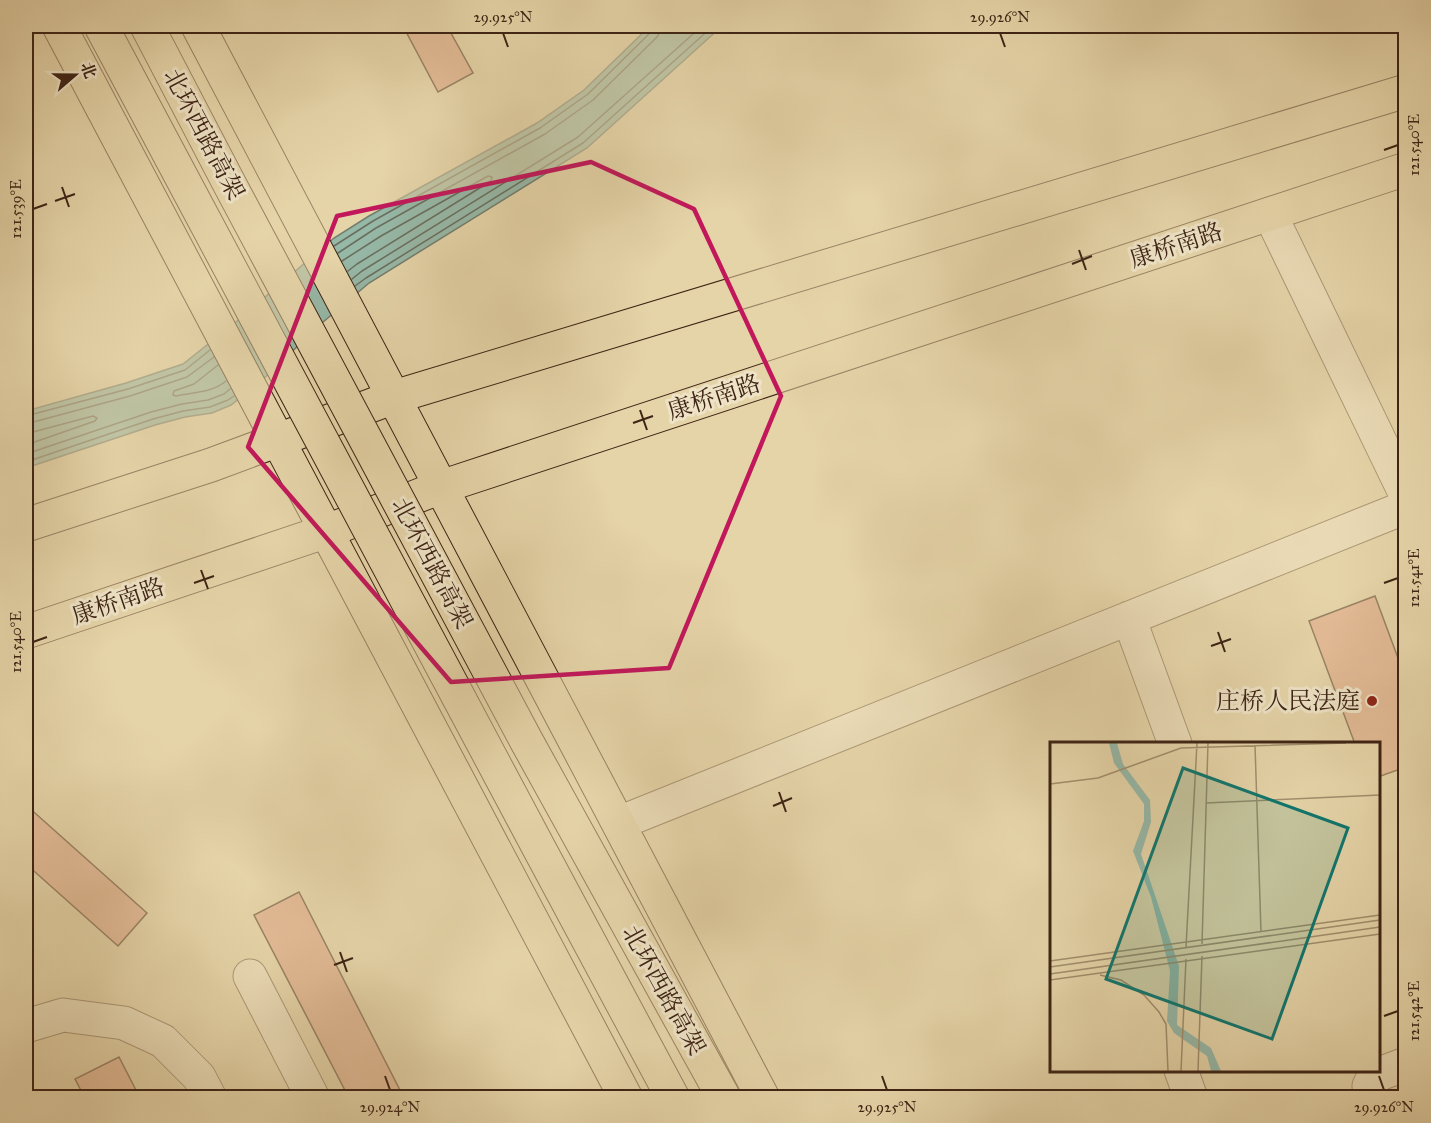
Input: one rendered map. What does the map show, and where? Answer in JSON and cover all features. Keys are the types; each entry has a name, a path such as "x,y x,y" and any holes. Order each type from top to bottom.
{"main road":[{"path":"59,26 626,1098"},
{"name":"北环西路高架","path":"101,26 673,1098"},
{"name":"北环西路高架","path":"147,26 527,742 724,1098"},
{"path":"198,26 763,1098"},
{"path":"26,525 212,465 394,397 1406,91"},
{"name":"康桥南路","path":"26,632 327,531 441,487 1406,169"}],"street":[{"path":"1270,214 1406,495"},
{"path":"619,824 1406,507"},
{"path":"1129,618 1174,742"},
{"path":"250,976 313,1098"},
{"path":"26,1026 63,1016 124,1023 163,1041 199,1077 210,1098"},
{"path":"1374,1098 1369,1086 1374,1076 1406,1064"},
{"path":"1181,1072 1191,1098"}],"highlighted area":[{"path":"591,162 694,209 781,396 669,668 451,682 248,447 337,216"}],"water":[{"path":"650,26 722,26 587,148 369,283 322,323 260,382 231,405 212,413 155,425 26,468 26,411 126,383 183,364 334,238 369,216 537,123 584,90"}],"building":[{"path":"403,26 447,26 473,73 438,92"},
{"name":"庄桥人民法庭","path":"1375,596 1398,658 1406,655 1406,767 1380,776 1380,742 1354,742 1309,621"},
{"path":"26,805 147,913 118,946 26,864"},
{"path":"299,892 404,1098 349,1098 254,915"},
{"path":"119,1057 140,1098 85,1098 75,1079"}],"place":[{"name":"庄桥人民法庭","path":"1372,701"}]}
